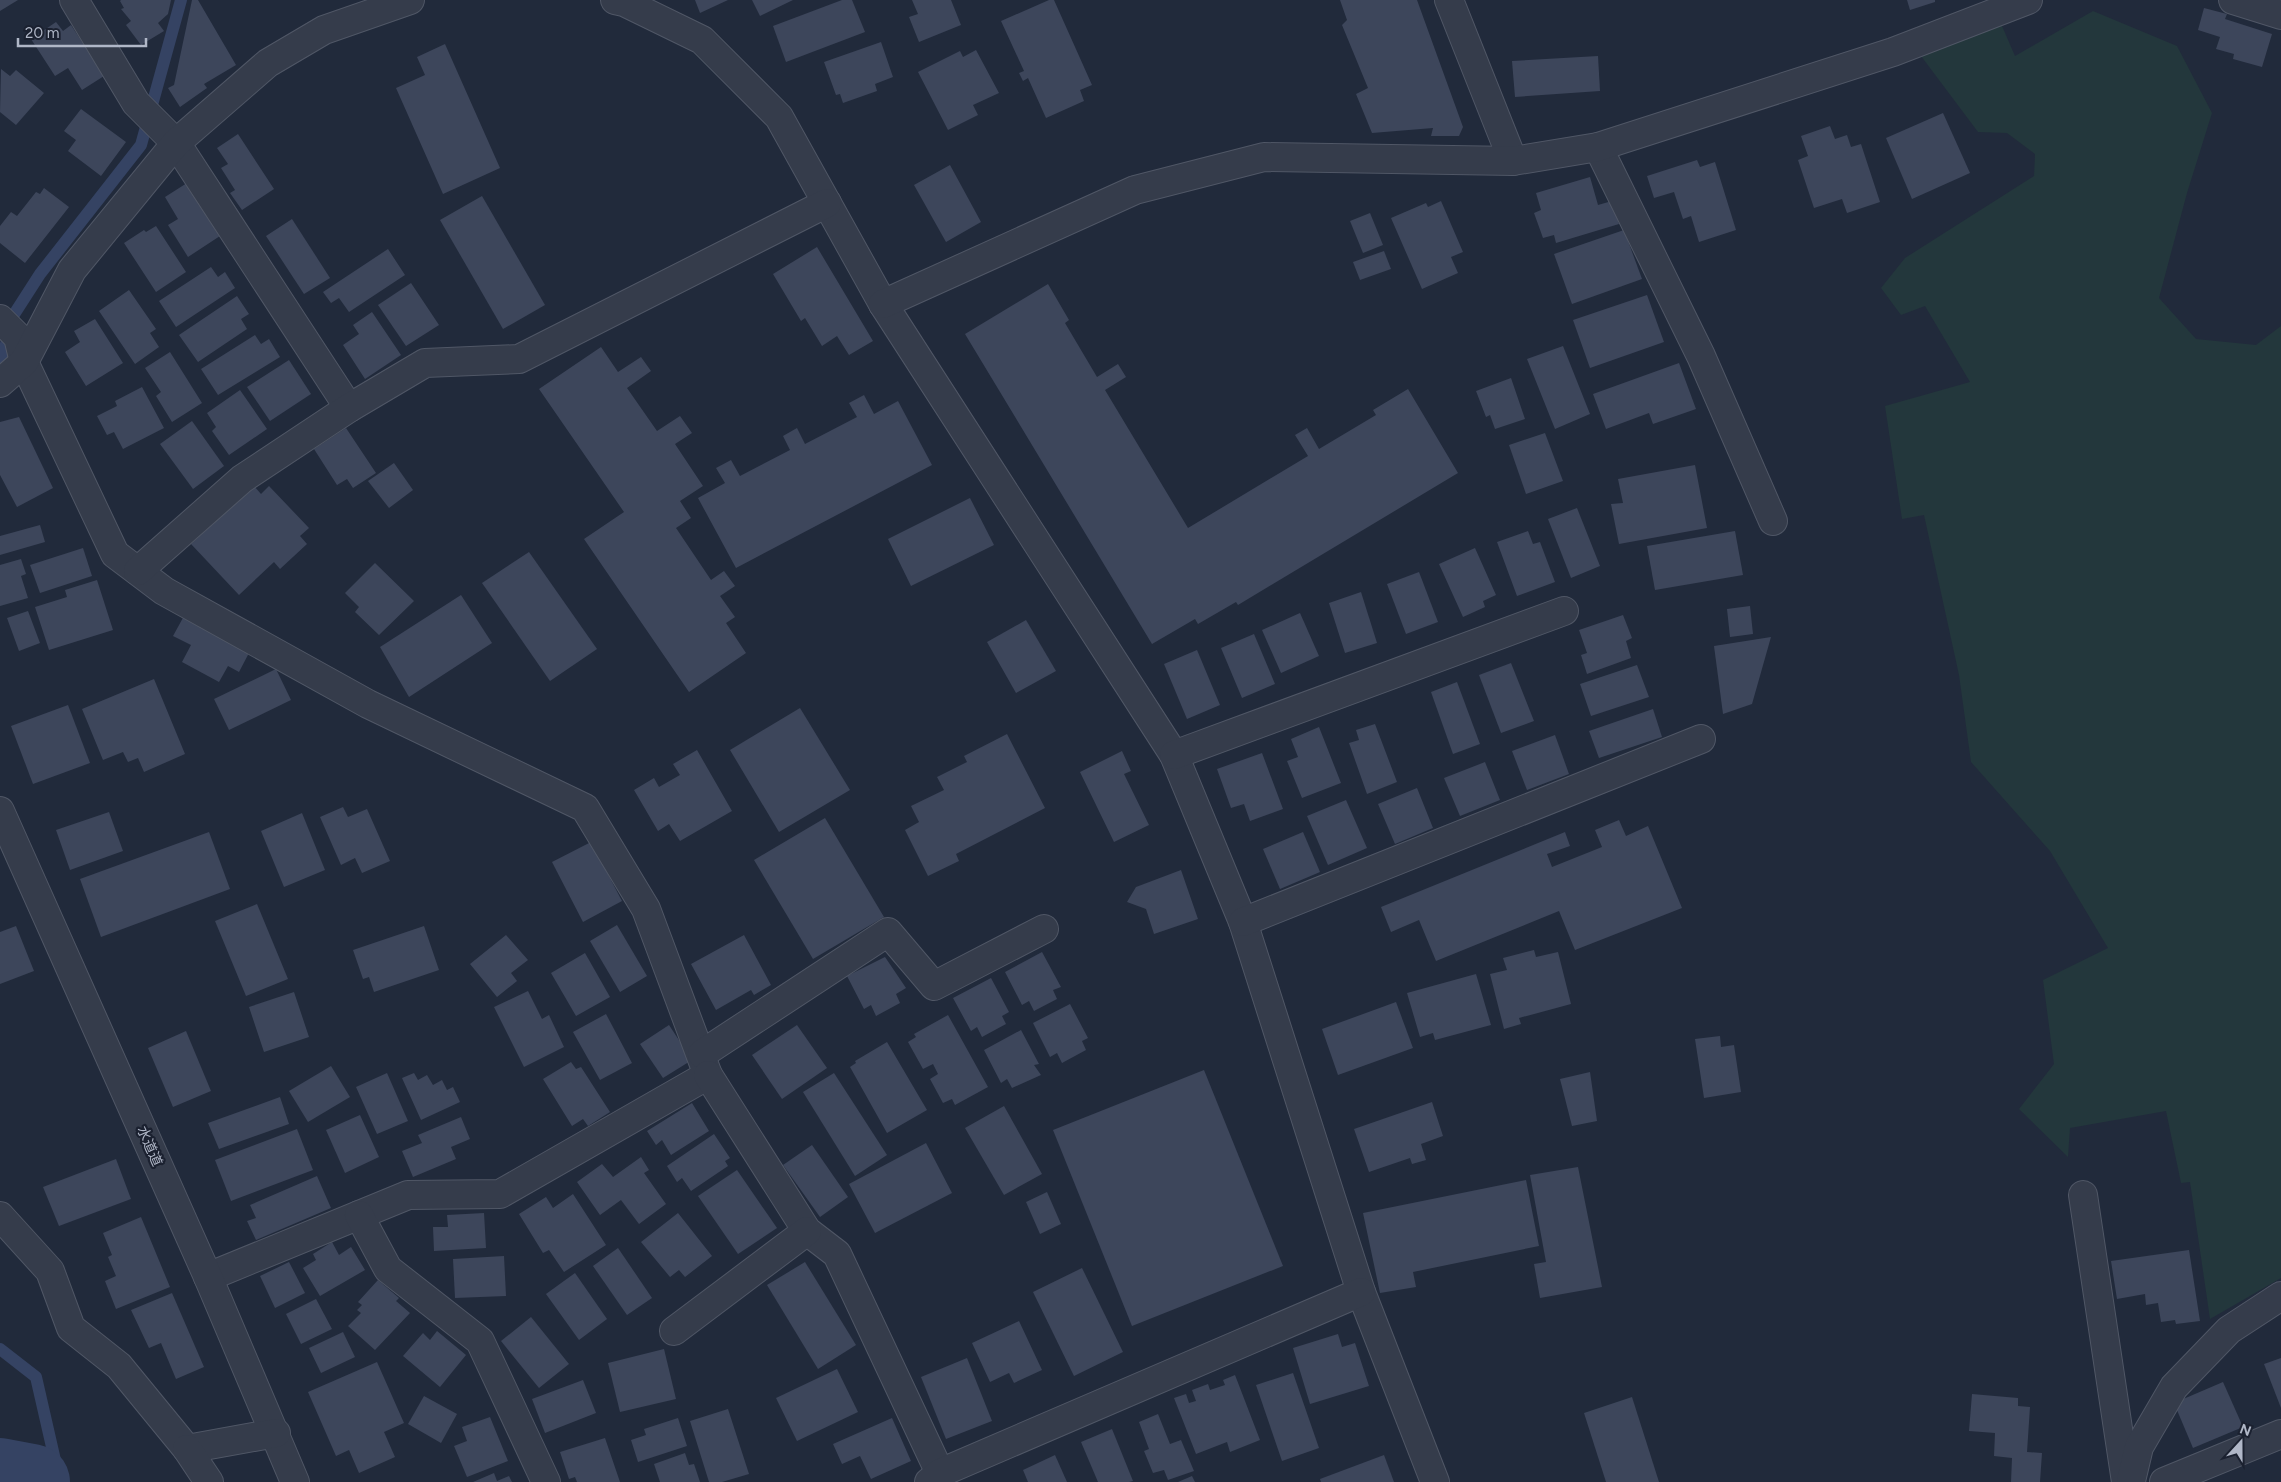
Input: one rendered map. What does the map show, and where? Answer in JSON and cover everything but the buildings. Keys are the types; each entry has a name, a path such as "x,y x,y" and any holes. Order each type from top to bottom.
{"street":[{"path":"74,0 136,103 176,143 348,408"},
{"path":"0,383 24,362 72,270 176,143 268,63 324,30 410,0"},
{"path":"615,0 624,2 702,40 779,116 883,304 1174,755 1243,922 1361,1292 1435,1482"},
{"path":"1449,0 1513,161"},
{"path":"883,304 1135,190 1264,157 1513,161 1598,147 1893,52 1983,8 2028,0"},
{"path":"2233,0 2281,15"},
{"path":"1598,147 1701,356 1773,521"},
{"path":"138,571 242,479 348,408 425,363 519,359 827,202"},
{"path":"0,319 18,337 24,362 115,554 164,591 368,704 585,808 646,909 705,1065 807,1231 837,1254 934,1479 1361,1292"},
{"path":"1174,755 1564,611"},
{"path":"1243,922 1701,739"},
{"name":"水道道","path":"0,811 208,1277 295,1482"},
{"path":"208,1277 408,1196 500,1194 705,1065 888,932 934,986 1044,929"},
{"path":"2083,1195 2126,1482"},
{"path":"359,1215 388,1269 480,1341 546,1482"},
{"path":"0,1216 50,1271 71,1328 119,1366 186,1449 209,1482"},
{"path":"674,1331 807,1231"},
{"path":"2131,1482 2138,1447 2174,1387 2229,1330 2281,1296"},
{"path":"186,1449 276,1434"},
{"path":"2164,1482 2281,1434"}],"green space":[{"path":"2093,11 2177,46 2212,113 2187,193 2159,298 2196,339 2256,345 2281,326 2281,1278 2210,1319 2190,1182 2181,1183 2166,1111 2070,1128 2068,1157 2019,1109 2054,1064 2043,980 2108,948 2050,851 1971,762 1959,675 1924,515 1902,519 1885,406 1970,382 1925,306 1901,315 1881,288 1905,258 2034,176 2035,154 2007,133 1978,132 1921,56 1999,19 2015,56"}],"waterway":[{"path":"0,368 13,316 40,274 141,145 181,0"},
{"path":"0,1349 36,1377 60,1482"},
{"path":"0,1476 32,1482"}]}
